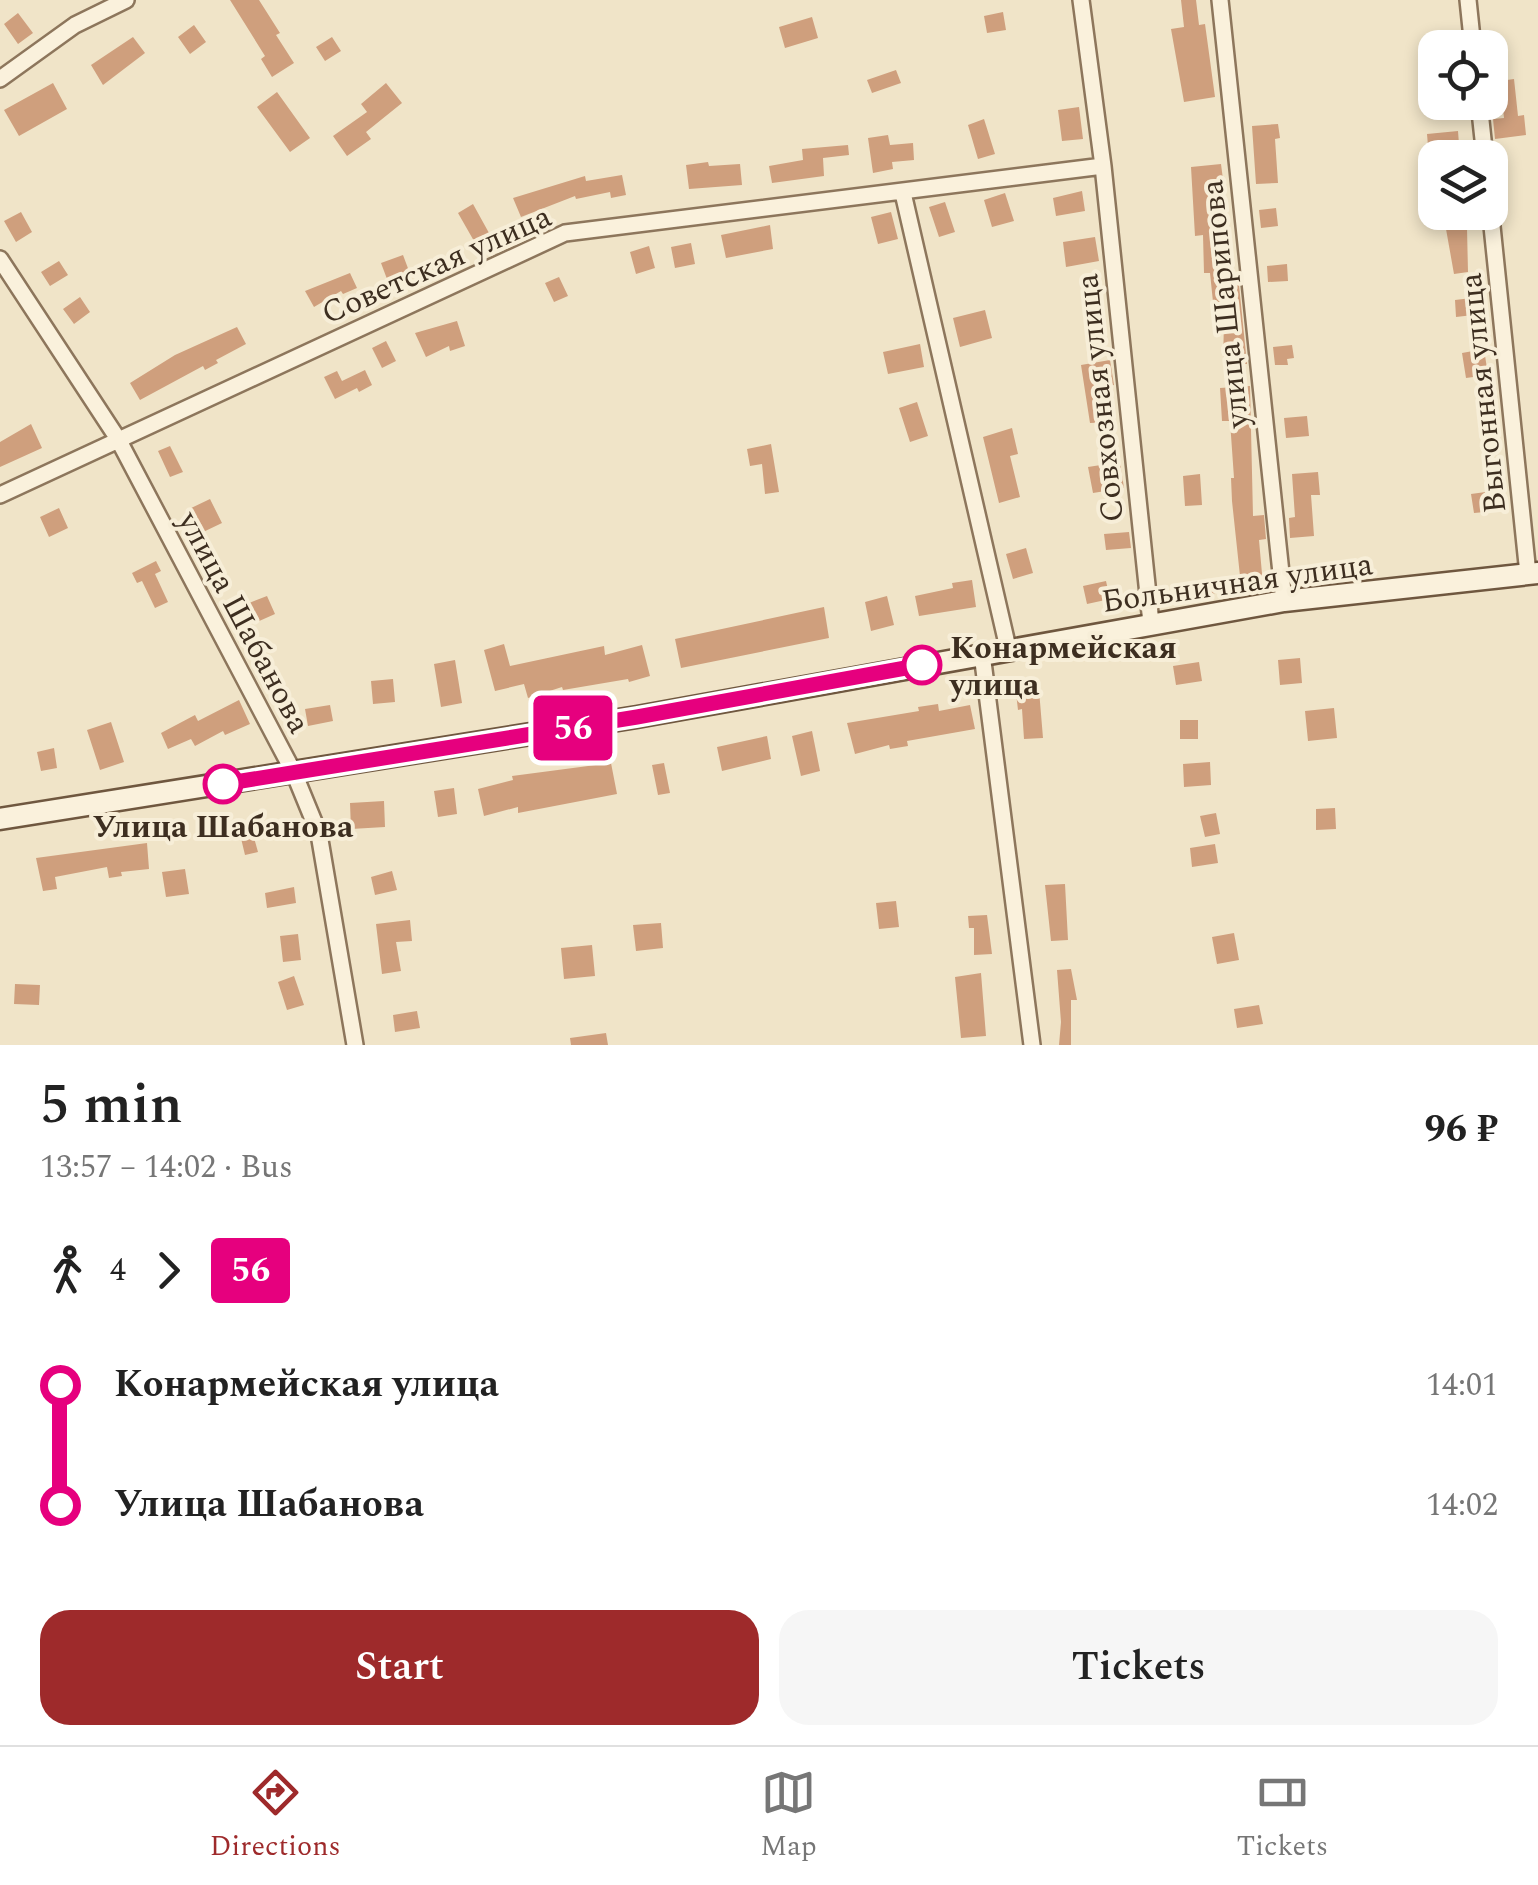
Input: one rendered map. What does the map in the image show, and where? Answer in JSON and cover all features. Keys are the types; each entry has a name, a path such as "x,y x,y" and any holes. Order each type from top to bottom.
{"street":[{"path":"0,79 75,25 126,0"},
{"path":"1081,0 1102,166"},
{"name":"улица Шарипова","path":"1220,0 1284,602"},
{"path":"1468,0 1471,30"},
{"name":"Советская улица","path":"0,494 565,233 904,194 1102,166"},
{"name":"Совхозная улица","path":"1102,166 1151,624"},
{"path":"904,194 1008,648"},
{"name":"Выгонная улица","path":"1493,230 1533,574"},
{"name":"улица Шабанова","path":"0,259 118,439 294,773 319,834 356,1045"},
{"name":"Больничная улица","path":"0,819 637,717 1008,648 1284,602 1533,574"},
{"path":"982,654 1032,1045"}],"building":[{"path":"230,0 259,0 294,63 272,77 261,59 265,56"},
{"path":"1181,0 1196,0 1199,25 1205,24 1215,97 1184,102 1171,29 1184,27"},
{"path":"1003,12 1006,30 987,33 984,16"},
{"path":"18,13 33,33 18,44 4,24"},
{"path":"812,17 818,38 785,48 779,27"},
{"path":"194,25 206,42 190,54 178,37"},
{"path":"133,37 145,53 103,85 91,65"},
{"path":"332,37 341,51 325,61 316,47"},
{"path":"896,70 901,83 872,93 867,80"},
{"path":"1514,79 1518,116 1524,115 1526,135 1495,139 1493,120 1508,120 1508,80"},
{"path":"53,83 67,109 19,136 4,110"},
{"path":"386,83 402,103 366,132 371,139 347,156 333,136 367,112 361,104"},
{"path":"277,92 310,138 290,152 257,107"},
{"path":"1079,107 1083,139 1062,141 1058,110"},
{"path":"984,119 995,154 978,159 968,125"},
{"path":"1278,124 1278,183 1256,184 1252,126"},
{"path":"1458,131 1459,140 1428,140 1427,134"},
{"path":"888,135 890,145 913,143 914,160 892,162 893,169 873,173 868,138"},
{"path":"848,145 849,155 823,158 824,176 772,183 769,166 803,160 802,149"},
{"path":"708,162 709,166 740,164 742,185 689,189 686,165"},
{"path":"1221,164 1232,249 1232,286 1239,285 1247,364 1223,364 1224,320 1215,321 1210,273 1204,273 1203,235 1195,236 1191,167"},
{"path":"622,175 626,195 611,198 610,192 576,199 575,196 521,217 513,198 585,176 586,181"},
{"path":"1082,191 1085,211 1056,216 1053,198"},
{"path":"1005,193 1014,221 992,227 984,200"},
{"path":"945,202 955,232 939,237 929,207"},
{"path":"473,204 489,233 474,241 458,213"},
{"path":"1276,208 1278,226 1261,228 1259,210"},
{"path":"21,212 32,232 16,242 4,221"},
{"path":"891,212 898,239 878,244 871,217"},
{"path":"770,225 773,249 726,258 721,235"},
{"path":"1446,230 1467,230 1468,272 1454,274"},
{"path":"1095,237 1099,261 1066,267 1063,242"},
{"path":"691,243 695,264 675,268 671,247"},
{"path":"649,246 655,268 636,274 630,252"},
{"path":"403,255 409,271 387,279 381,263"},
{"path":"59,261 68,275 50,286 41,272"},
{"path":"1287,264 1288,281 1268,282 1267,266"},
{"path":"350,273 357,288 343,294 341,291 314,307 305,291"},
{"path":"559,277 568,296 554,302 545,283"},
{"path":"80,297 90,312 74,324 63,309"},
{"path":"1480,297 1482,314 1456,317 1455,300"},
{"path":"985,310 992,338 960,347 953,318"},
{"path":"457,321 465,346 450,351 449,346 426,357 415,333"},
{"path":"237,327 246,344 205,370 203,366 140,400 130,383 175,355"},
{"path":"386,341 396,361 382,368 372,348"},
{"path":"920,344 924,367 888,374 883,352"},
{"path":"1292,345 1294,358 1287,359 1288,365 1275,365 1273,347"},
{"path":"1484,349 1488,375 1466,378 1462,353"},
{"path":"1110,360 1114,385 1109,386 1112,422 1090,423 1081,365"},
{"path":"365,370 372,385 335,399 324,377 337,371 342,381"},
{"path":"1250,386 1253,516 1264,515 1266,539 1259,540 1263,585 1205,595 1203,580 1240,576 1232,501 1230,421 1222,421 1220,388"},
{"path":"917,402 928,436 910,442 899,408"},
{"path":"1307,416 1309,436 1286,438 1284,418"},
{"path":"31,424 42,448 0,467 0,442"},
{"path":"1012,428 1018,454 1010,456 1020,497 999,503 983,437"},
{"path":"771,444 779,492 765,494 762,464 750,466 747,449"},
{"path":"170,446 183,472 170,477 158,451"},
{"path":"1120,462 1124,488 1093,493 1088,467"},
{"path":"1318,472 1320,495 1311,495 1314,536 1290,538 1289,518 1295,517 1292,474"},
{"path":"1200,474 1202,505 1185,506 1183,476"},
{"path":"1493,491 1496,511 1474,513 1471,494"},
{"path":"210,499 222,523 199,534 187,510"},
{"path":"59,508 68,528 49,537 40,517"},
{"path":"1129,532 1131,548 1106,550 1104,534"},
{"path":"1026,548 1033,573 1013,579 1006,554"},
{"path":"156,561 161,571 155,574 168,602 155,608 142,581 137,583 132,573"},
{"path":"972,580 976,607 919,616 915,596"},
{"path":"1106,581 1110,599 1087,604 1083,586"},
{"path":"267,596 275,614 257,622 249,603"},
{"path":"887,596 894,625 871,631 865,602"},
{"path":"824,607 829,638 681,668 675,639"},
{"path":"504,644 510,666 604,646 605,655 642,645 650,676 629,682 628,679 563,690 562,687 528,698 524,684 495,691 484,650"},
{"path":"1300,658 1302,683 1280,685 1278,660"},
{"path":"455,660 462,703 441,707 434,664"},
{"path":"1199,662 1202,681 1176,685 1173,666"},
{"path":"393,679 395,702 373,704 371,681"},
{"path":"1039,690 1043,738 1024,739 1022,709 1018,710 1016,693"},
{"path":"239,700 250,724 225,735 223,731 195,746 191,739 168,749 161,733 195,715 198,721"},
{"path":"938,704 939,711 970,705 975,729 855,754 847,723"},
{"path":"330,705 333,721 308,726 305,709"},
{"path":"1334,708 1337,738 1308,741 1305,711"},
{"path":"1180,720 1198,720 1198,739 1180,739"},
{"path":"111,722 124,762 100,770 87,730"},
{"path":"812,731 820,771 801,776 792,736"},
{"path":"767,736 771,759 722,771 717,747"},
{"path":"54,748 57,768 41,771 37,752"},
{"path":"1210,762 1211,785 1184,787 1183,764"},
{"path":"611,763 617,794 518,813 518,807 484,816 478,789 513,780 512,776"},
{"path":"664,763 670,793 658,795 652,765"},
{"path":"454,788 457,814 438,817 434,791"},
{"path":"384,801 385,827 351,829 350,803"},
{"path":"1335,808 1336,829 1316,830 1316,809"},
{"path":"1216,813 1220,834 1205,837 1200,816"},
{"path":"251,827 258,852 245,855 239,830"},
{"path":"147,843 149,869 121,872 122,876 109,878 107,867 55,877 57,889 43,891 36,858"},
{"path":"1215,844 1218,863 1192,867 1190,848"},
{"path":"185,869 189,894 166,897 162,872"},
{"path":"392,871 397,890 375,895 371,877"},
{"path":"1065,884 1068,940 1051,941 1045,885"},
{"path":"294,887 296,903 267,908 265,893"},
{"path":"896,901 899,927 879,929 876,903"},
{"path":"987,915 992,954 974,955 974,928 969,928 968,916"},
{"path":"410,920 412,941 396,942 401,971 382,974 376,924"},
{"path":"661,923 663,948 636,951 633,925"},
{"path":"1234,933 1239,960 1217,964 1212,937"},
{"path":"298,934 301,960 283,962 280,936"},
{"path":"592,945 595,976 564,979 561,948"},
{"path":"1071,969 1077,1000 1071,1000 1071,1045 1059,1045 1057,970"},
{"path":"981,973 986,1036 961,1038 955,977"},
{"path":"294,976 304,1005 287,1010 278,982"},
{"path":"15,984 40,985 39,1005 14,1004"},
{"path":"1259,1005 1263,1024 1237,1028 1234,1009"},
{"path":"417,1011 420,1028 395,1032 393,1015"},
{"path":"606,1033 608,1045 571,1045 570,1038"}],"bus line":[{"name":"56","path":"223,784 637,717 922,665"}],"place":[{"name":"Конармейская улица","path":"922,665"},
{"name":"Улица Шабанова","path":"223,784"}]}
